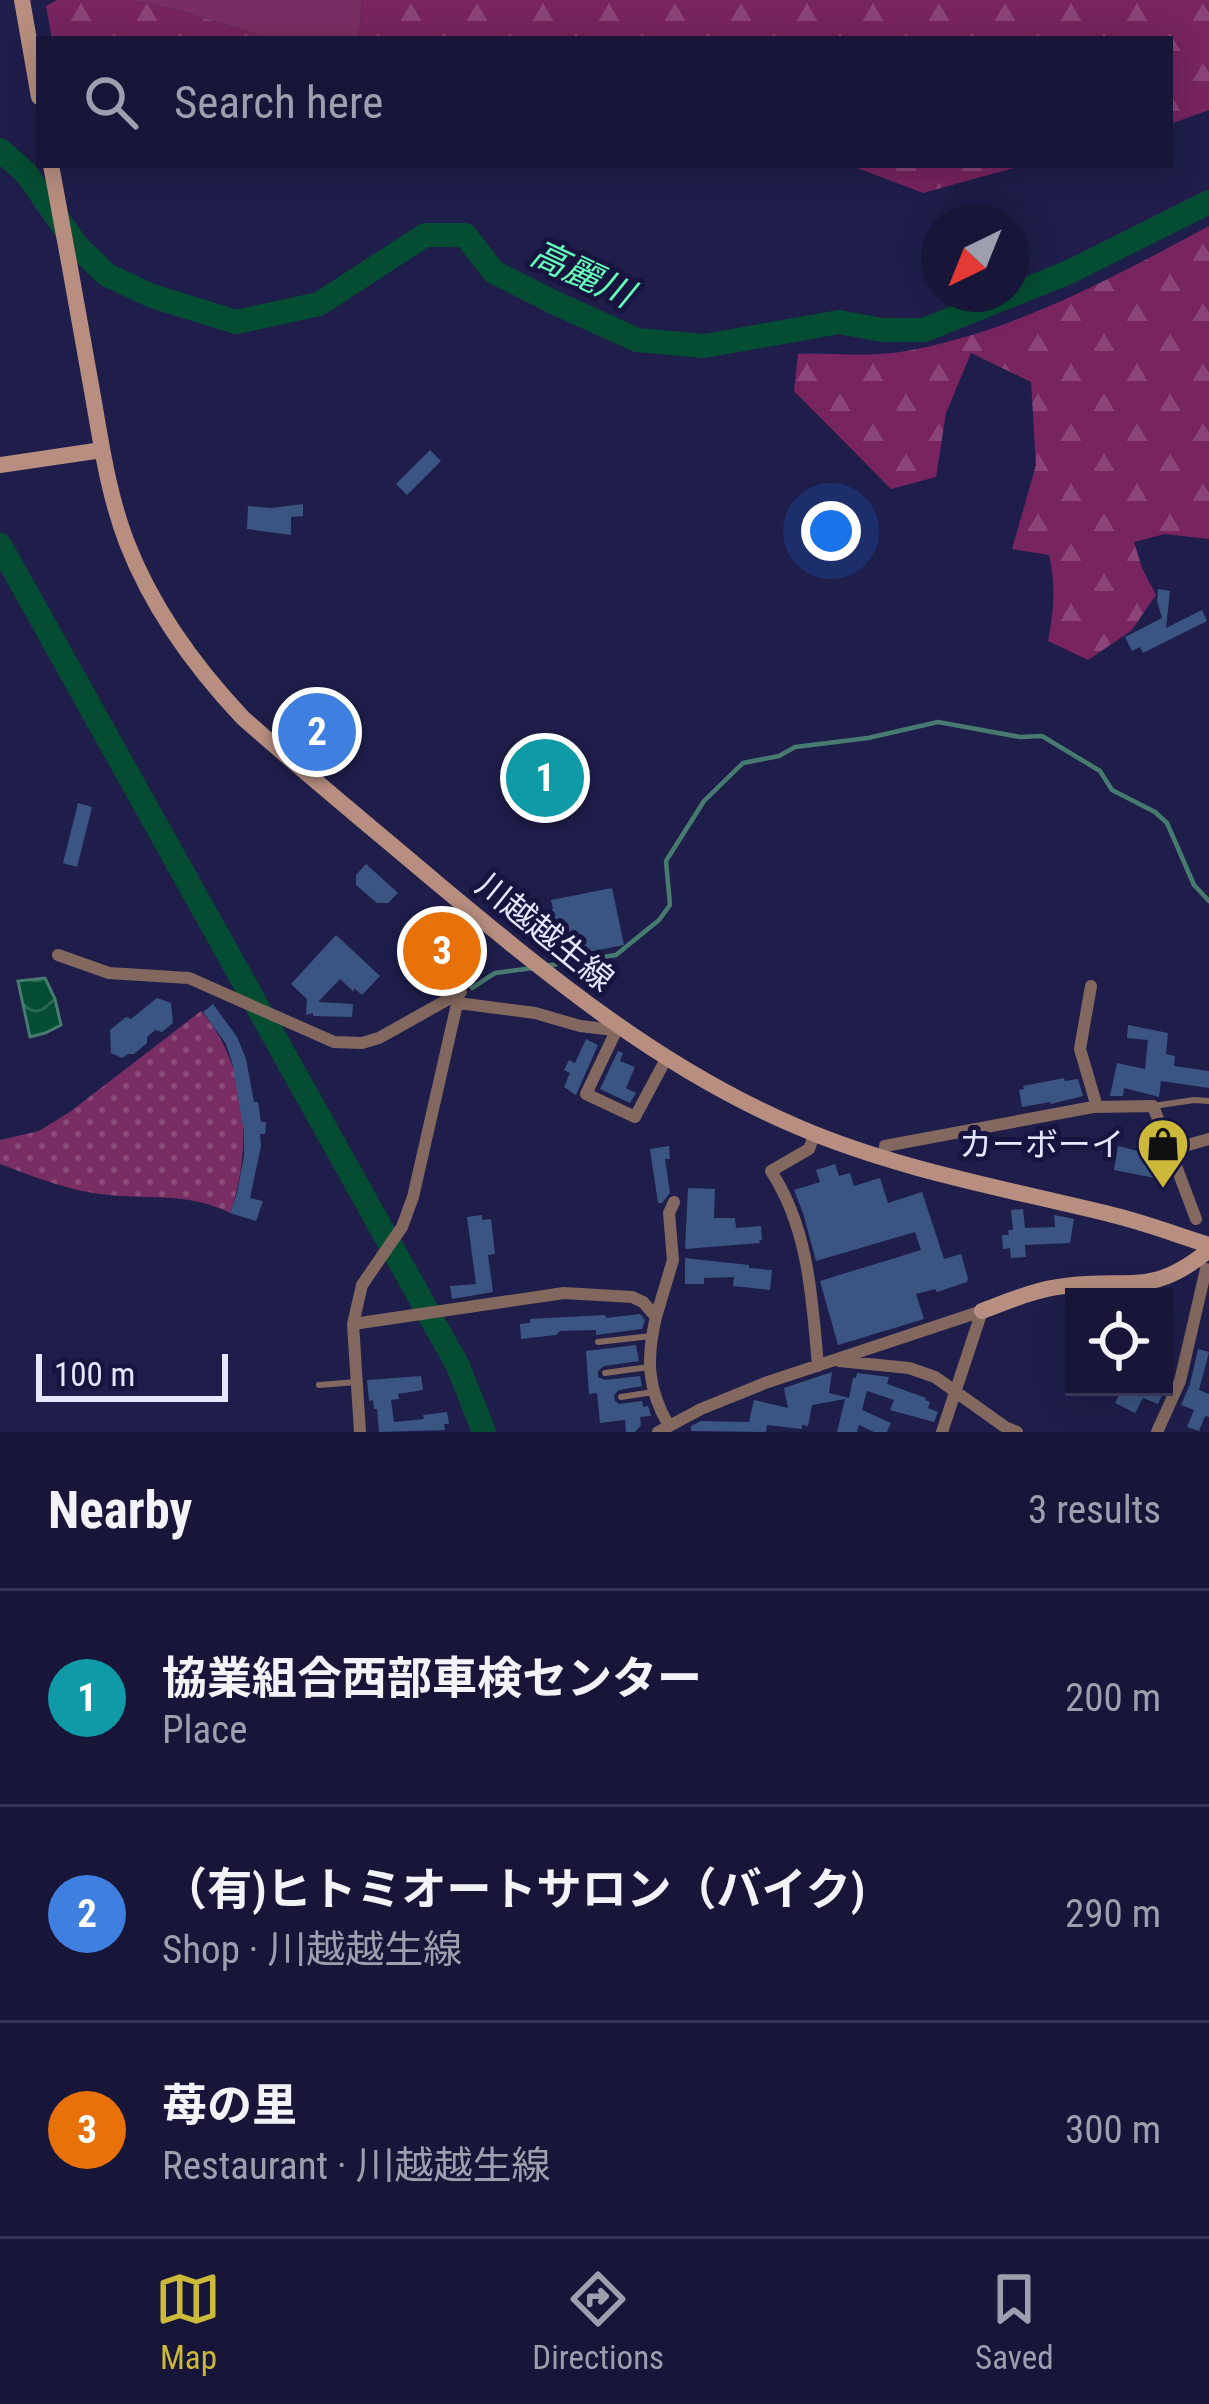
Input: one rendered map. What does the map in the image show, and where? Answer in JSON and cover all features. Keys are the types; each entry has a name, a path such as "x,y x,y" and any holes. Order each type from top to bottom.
{"main road":[{"path":"22,0 36,80"},
{"name":"川越越生線","path":"52,168 102,450 126,542 172,632 215,688 275,747 567,991 620,1031 733,1096 884,1158 1117,1216 1208,1255"},
{"path":"0,464 102,450"},
{"path":"982,1311 1042,1289 1087,1283 1145,1284 1167,1278 1208,1255"}],"street":[{"path":"361,1432 353,1324 358,1294 398,1232 413,1197 477,916"},
{"path":"58,956 109,973 189,977 334,1042 380,1038 460,998 620,1031 586,1094 635,1117 666,1059"},
{"path":"1090,986 1080,1049 1097,1107"},
{"path":"884,1158 885,1146 1097,1107 1153,1106 1196,1219"},
{"path":"814,1133 808,1149 771,1171 809,1263 818,1366"},
{"path":"1170,1150 1209,1139"},
{"path":"674,1202 669,1214 674,1260 656,1317 649,1367 655,1401 672,1428 765,1383 982,1311"},
{"path":"1157,1432 1180,1381 1208,1255"},
{"path":"353,1324 564,1293 632,1298 643,1302 656,1317"},
{"path":"942,1432 982,1311"},
{"path":"837,1360 909,1368 935,1377 1017,1432"}],"lane":[{"path":"1153,1106 1209,1101"},
{"path":"598,1342 652,1336"},
{"path":"605,1373 649,1367"},
{"path":"319,1385 357,1382"},
{"path":"621,1397 653,1392"}],"shaded area":[{"path":"132,0 362,0 359,36 262,36"},
{"path":"201,1011 229,1056 242,1108 242,1161 230,1213 186,1200 81,1191 0,1164 0,1140 39,1131 71,1111"}],"green space":[{"path":"57,0 132,0 262,36 51,36 46,6"},
{"path":"362,0 1209,0 1209,110 1173,123 1173,36 359,36"},
{"path":"857,168 1013,168 923,193"},
{"path":"1209,226 1209,539 1165,534 1134,542 1156,595 1131,631 1088,660 1048,641 1053,598 1049,555 1012,549 1036,465 1031,382 971,353 946,413 936,477 891,489 794,391 798,354 888,353 981,332 1098,284"}],"water":[{"path":"45,978 61,1025 30,1037 18,981"}],"building":[{"path":"430,450 441,461 407,495 396,484"},
{"path":"303,504 303,516 291,517 291,535 247,529 248,506"},
{"path":"1158,589 1170,591 1166,628 1202,610 1207,621 1143,653 1140,647 1132,651 1125,637 1162,618"},
{"path":"323,705 338,716 309,749 298,739 302,735 297,730"},
{"path":"578,748 587,795 512,809 503,762"},
{"path":"78,803 92,807 77,867 63,863"},
{"path":"366,864 398,893 388,903 377,903 356,885 356,875"},
{"path":"612,888 624,945 563,957 544,947 538,927 553,909 551,900"},
{"path":"336,935 380,976 362,995 340,979 318,1002 353,1004 352,1017 306,1015 307,999 291,984"},
{"path":"455,940 457,958 450,986 431,982 434,963 426,964 424,944"},
{"path":"157,998 171,1003 173,1023 162,1032 155,1030 134,1054 122,1058 111,1053 110,1030"},
{"path":"213,1004 237,1037 254,1102 258,1102 261,1122 266,1122 250,1198 263,1201 256,1221 230,1213 244,1156 244,1132 226,1044 203,1012"},
{"path":"1128,1025 1168,1033 1166,1054 1175,1056 1174,1066 1209,1071 1209,1088 1161,1081 1159,1097 1124,1088 1123,1096 1110,1096 1117,1063 1145,1069 1148,1040 1127,1038"},
{"path":"586,1039 598,1045 576,1095 564,1087 570,1073 564,1070 569,1060 575,1063"},
{"path":"618,1051 623,1053 620,1061 635,1067 626,1088 636,1093 630,1103 600,1089"},
{"path":"1078,1079 1083,1096 1022,1107 1019,1090 1023,1086"},
{"path":"669,1146 670,1159 665,1159 670,1193 658,1203 650,1149"},
{"path":"1118,1146 1161,1157 1155,1178 1114,1170"},
{"path":"835,1164 839,1176 850,1173 854,1186 880,1178 888,1203 922,1192 944,1259 961,1254 968,1278 937,1292 916,1294 924,1319 838,1345 820,1281 921,1250 915,1232 816,1261 794,1190 820,1182 816,1170"},
{"path":"688,1188 715,1189 714,1218 735,1218 736,1228 761,1226 760,1243 685,1249"},
{"path":"1023,1209 1025,1228 1055,1227 1054,1215 1074,1219 1070,1243 1025,1245 1026,1257 1011,1258 1010,1248 1003,1249 1002,1235 1013,1230 1011,1210"},
{"path":"482,1215 482,1220 491,1219 495,1254 488,1255 493,1292 452,1299 450,1286 476,1284 467,1217"},
{"path":"685,1258 772,1270 770,1290 733,1286 734,1277 685,1284"},
{"path":"640,1314 645,1320 642,1329 596,1335 596,1330 560,1331 521,1339 520,1324 530,1319"},
{"path":"636,1345 639,1361 598,1371 598,1377 605,1380 640,1376 642,1386 614,1395 619,1404 642,1401 650,1412 651,1416 640,1417 635,1432 626,1432 625,1420 600,1423 597,1393 589,1394 586,1351"},
{"path":"1198,1349 1209,1352 1199,1390 1209,1394 1209,1417 1205,1416 1199,1431 1187,1427 1194,1410 1181,1405"},
{"path":"832,1372 829,1393 849,1398 857,1373 889,1377 887,1384 930,1402 928,1408 938,1412 934,1422 890,1410 894,1400 867,1391 862,1410 891,1423 887,1432 859,1425 857,1432 837,1432 845,1399 812,1405 808,1426 802,1429 767,1425 766,1432 691,1431 701,1421 749,1422 754,1400 788,1408 784,1388"},
{"path":"421,1376 423,1390 398,1394 399,1399 391,1400 394,1422 447,1412 445,1430 379,1432 367,1380"},
{"path":"1118,1396 1162,1396 1158,1404 1143,1398 1135,1413 1115,1403"}],"waterway":[{"name":"高麗川","path":"0,150 26,173 77,246 107,275 152,296 236,322 319,304 425,235 465,235 494,272 553,302 637,340 704,346 839,322 882,330 924,330 1067,273 1209,202"},
{"path":"0,545 458,1366 484,1432"},
{"path":"545,966 616,955 659,920 670,905 666,861 704,801 743,763 779,756 795,747 868,738 938,722 1020,737 1042,736 1100,771 1112,790 1167,823 1194,885 1209,901"},
{"path":"472,988 495,973 533,968"}],"place":[{"name":"（有)ヒトミオートサロン（バイク)","path":"317,732"},
{"name":"協業組合西部車検センター","path":"545,778"},
{"name":"苺の里","path":"442,951"},
{"name":"カーボーイ","path":"1163,1190"}]}
